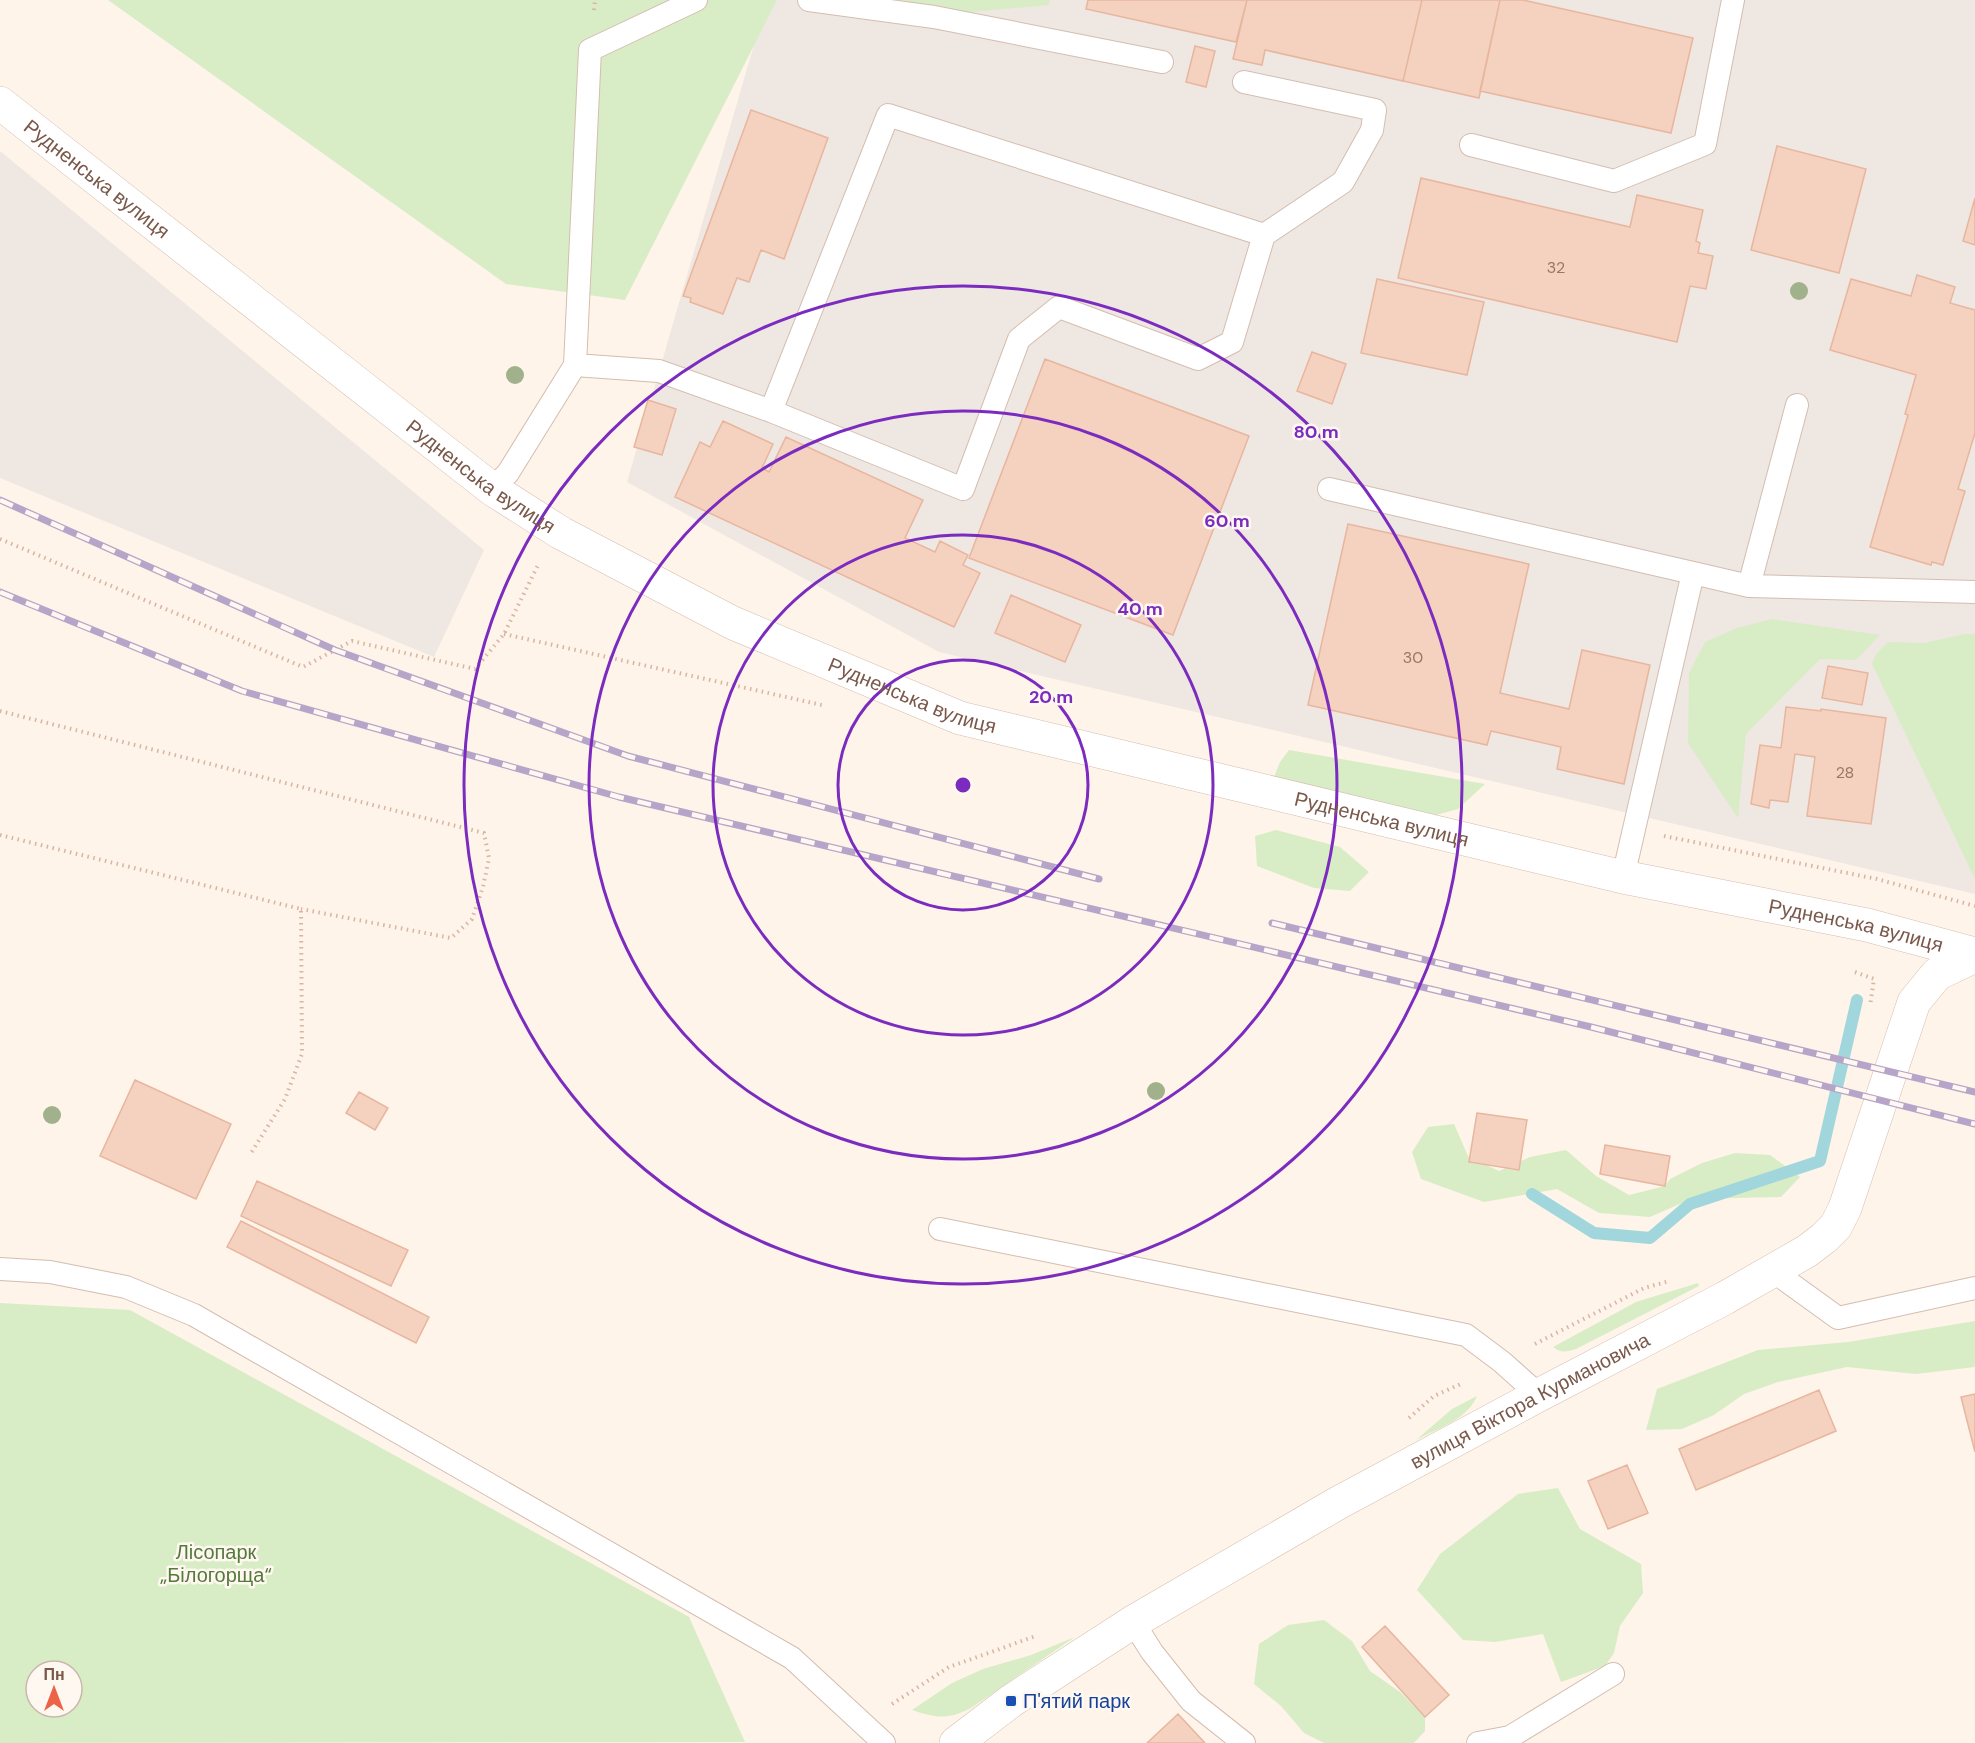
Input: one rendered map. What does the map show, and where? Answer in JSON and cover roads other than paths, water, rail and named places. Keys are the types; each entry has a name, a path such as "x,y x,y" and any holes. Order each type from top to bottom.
{"street":[{"name":"Рудненська вулиця","path":"0,103 492,489 561,533 733,623 960,718 1623,877 1867,925 1975,955"},
{"name":"вулиця Віктора Курмановича","path":"956,1743 1011,1701 1133,1622 1338,1503 1725,1298 1807,1251 1824,1238 1836,1226 1845,1208 1914,1002 1937,974 1975,955"}],"lane":[{"path":"492,489 508,473 574,365 590,50 696,0"},
{"path":"809,0 934,17 1162,62"},
{"path":"1471,145 1614,181 1705,144 1733,0"},
{"path":"574,365 658,370 771,411 963,489 1019,339 1059,307 1198,359 1232,342 1264,235 1343,182 1372,130 1375,110 1244,82"},
{"path":"771,411 888,115 1264,235"},
{"path":"1749,586 1797,405"},
{"path":"1329,489 1749,586 1975,592"},
{"path":"1623,877 1693,573"},
{"path":"940,1229 1466,1335 1502,1362 1539,1395"},
{"path":"0,1269 50,1272 126,1287 194,1315 792,1658 884,1743"},
{"path":"1773,1271 1838,1318 1975,1288"},
{"path":"1133,1622 1152,1652 1191,1701 1245,1743"},
{"path":"1478,1743 1510,1737 1613,1674"}],"waterway":[{"path":"1532,1194 1594,1233 1650,1238 1690,1204 1820,1161 1857,1000"}],"railway":[{"path":"0,500 335,650 628,756 1099,879"},
{"path":"0,592 242,691 619,797 1591,1027 1975,1124"},
{"path":"1272,923 1975,1092"}],"place":[{"name":"П'ятий парк","path":"1011,1701"}],"park label":[{"name":"Лісопарк „Білогорща“","path":"216,1564"}]}
